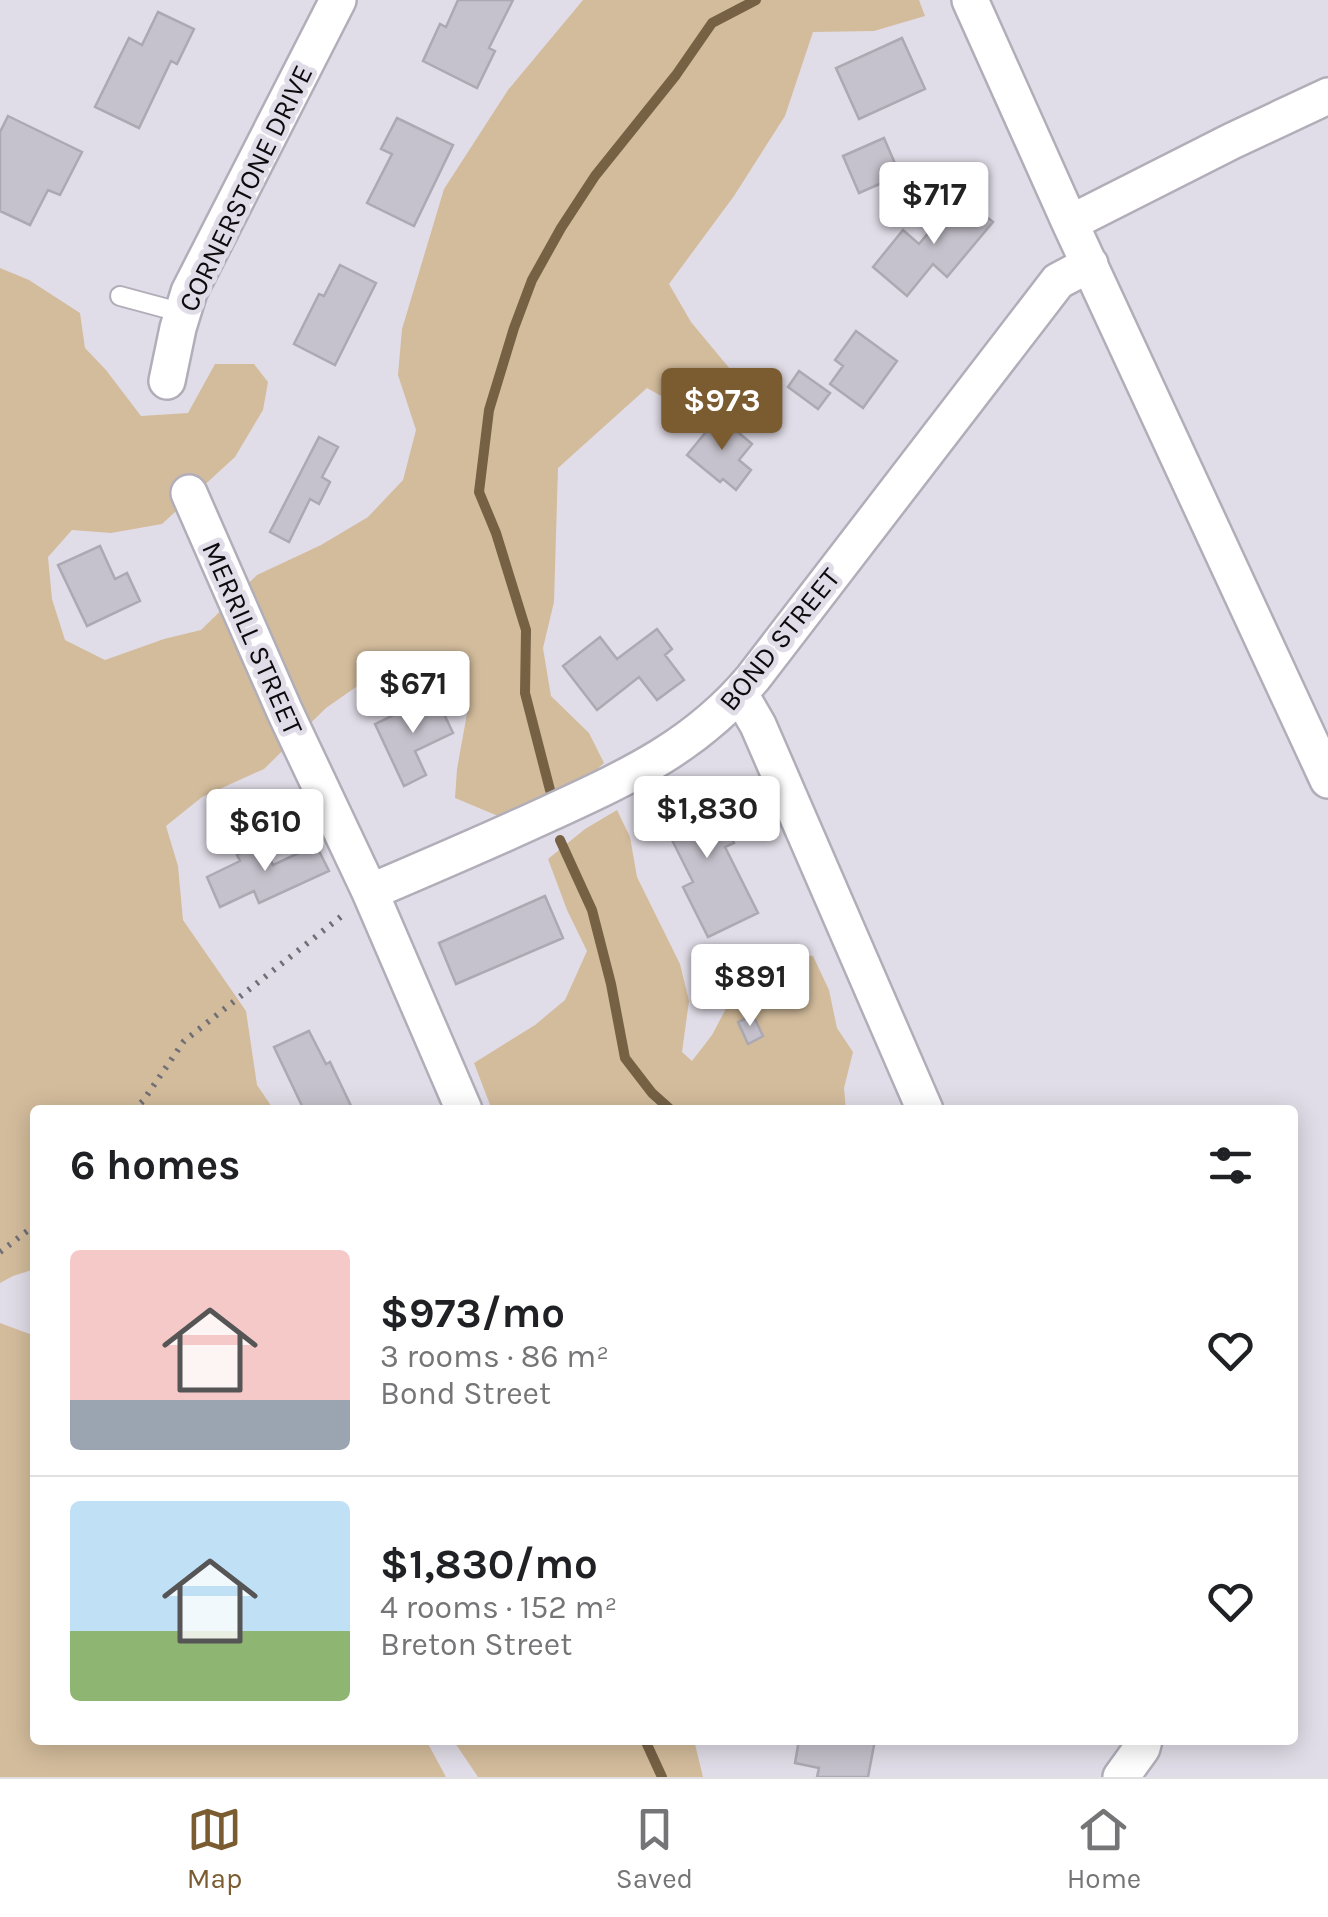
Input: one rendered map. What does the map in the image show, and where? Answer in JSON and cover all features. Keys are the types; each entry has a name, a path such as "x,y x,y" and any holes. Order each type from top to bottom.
{"street":[{"path":"970,0 1328,780"},
{"name":"CORNERSTONE DRIVE","path":"167,382 173,348 204,259 332,2"},
{"path":"1070,223 1328,96"},
{"name":"BOND STREET","path":"370,892 623,779 701,731 740,694 1058,280 1090,264"},
{"name":"MERRILL STREET","path":"189,493 462,1105"},
{"path":"740,694 758,725 922,1105"},
{"path":"1122,1777 1143,1745"}],"lane":[{"path":"120,296 184,313"}],"path":[{"path":"139,1105 184,1042 370,892"},
{"path":"0,1252 30,1229"}],"shaded area":[{"path":"583,0 919,0 925,16 874,31 813,32 785,116 734,196 669,284 691,322 735,375 731,408 695,415 647,388 558,468 554,602 543,648 551,696 589,733 604,763 573,792 498,816 455,798 468,708 426,666 376,673 326,708 264,769 202,797 166,826 178,866 183,920 246,1011 257,1085 271,1105 30,1105 30,1271 0,1283 0,268 29,280 80,313 85,348 141,416 188,413 215,364 254,364 268,382 263,410 235,457 162,524 111,533 72,530 48,557 52,599 65,640 105,660 201,630 257,575 321,545 368,517 403,480 416,430 398,375 402,329 444,189 508,90"},
{"path":"617,810 630,837 637,877 680,964 689,1001 682,1052 692,1061 712,1035 738,986 779,954 813,956 829,990 837,1028 853,1052 844,1088 846,1105 490,1105 474,1063 535,1025 565,1000 587,951 548,859 585,829"},
{"path":"0,1323 30,1334 30,1745 429,1745 446,1777 0,1777"},
{"path":"456,1745 695,1745 703,1777 478,1777"}],"building":[{"path":"458,0 513,0 489,48 495,51 477,88 423,61 440,24 446,27"},
{"path":"158,12 194,29 177,64 171,61 139,128 95,107 129,38 142,45"},
{"path":"902,38 925,89 859,119 836,68"},
{"path":"8,116 82,152 60,195 48,190 30,225 0,211 0,132"},
{"path":"397,118 453,145 414,226 367,203 392,154 381,149"},
{"path":"884,138 900,175 859,193 843,156"},
{"path":"960,195 993,222 947,277 933,264 907,296 873,267 903,230 919,244"},
{"path":"340,265 376,283 335,365 294,344 319,294 324,296"},
{"path":"856,331 897,361 863,408 830,384 843,366 835,360"},
{"path":"799,371 830,393 818,409 788,387"},
{"path":"719,416 752,444 739,460 751,470 736,490 687,455"},
{"path":"319,437 338,447 322,477 330,482 319,504 310,499 289,542 270,532"},
{"path":"100,546 115,579 127,573 140,601 87,626 58,565"},
{"path":"657,629 672,649 665,655 684,680 657,700 639,677 597,710 563,666 600,637 617,659"},
{"path":"435,695 453,733 415,751 426,775 404,786 375,724"},
{"path":"705,784 734,843 725,847 758,913 708,937 683,887 693,882 656,808"},
{"path":"252,839 256,847 263,844 273,865 316,845 329,871 259,903 254,891 220,907 207,877 240,861 237,855 245,851 241,844"},
{"path":"545,896 563,938 456,984 439,943"},
{"path":"753,1015 763,1036 748,1044 738,1022"},
{"path":"309,1031 326,1064 330,1062 351,1105 302,1105 274,1047"},
{"path":"798,1745 874,1745 868,1777 817,1777 819,1768 795,1763"}],"waterway":[{"path":"550,790 525,693 526,630 479,492 489,410 532,280 561,228 595,176 712,23 756,0"},
{"path":"560,840 592,910 625,1058 665,1105"},
{"path":"647,1745 662,1777"}]}
